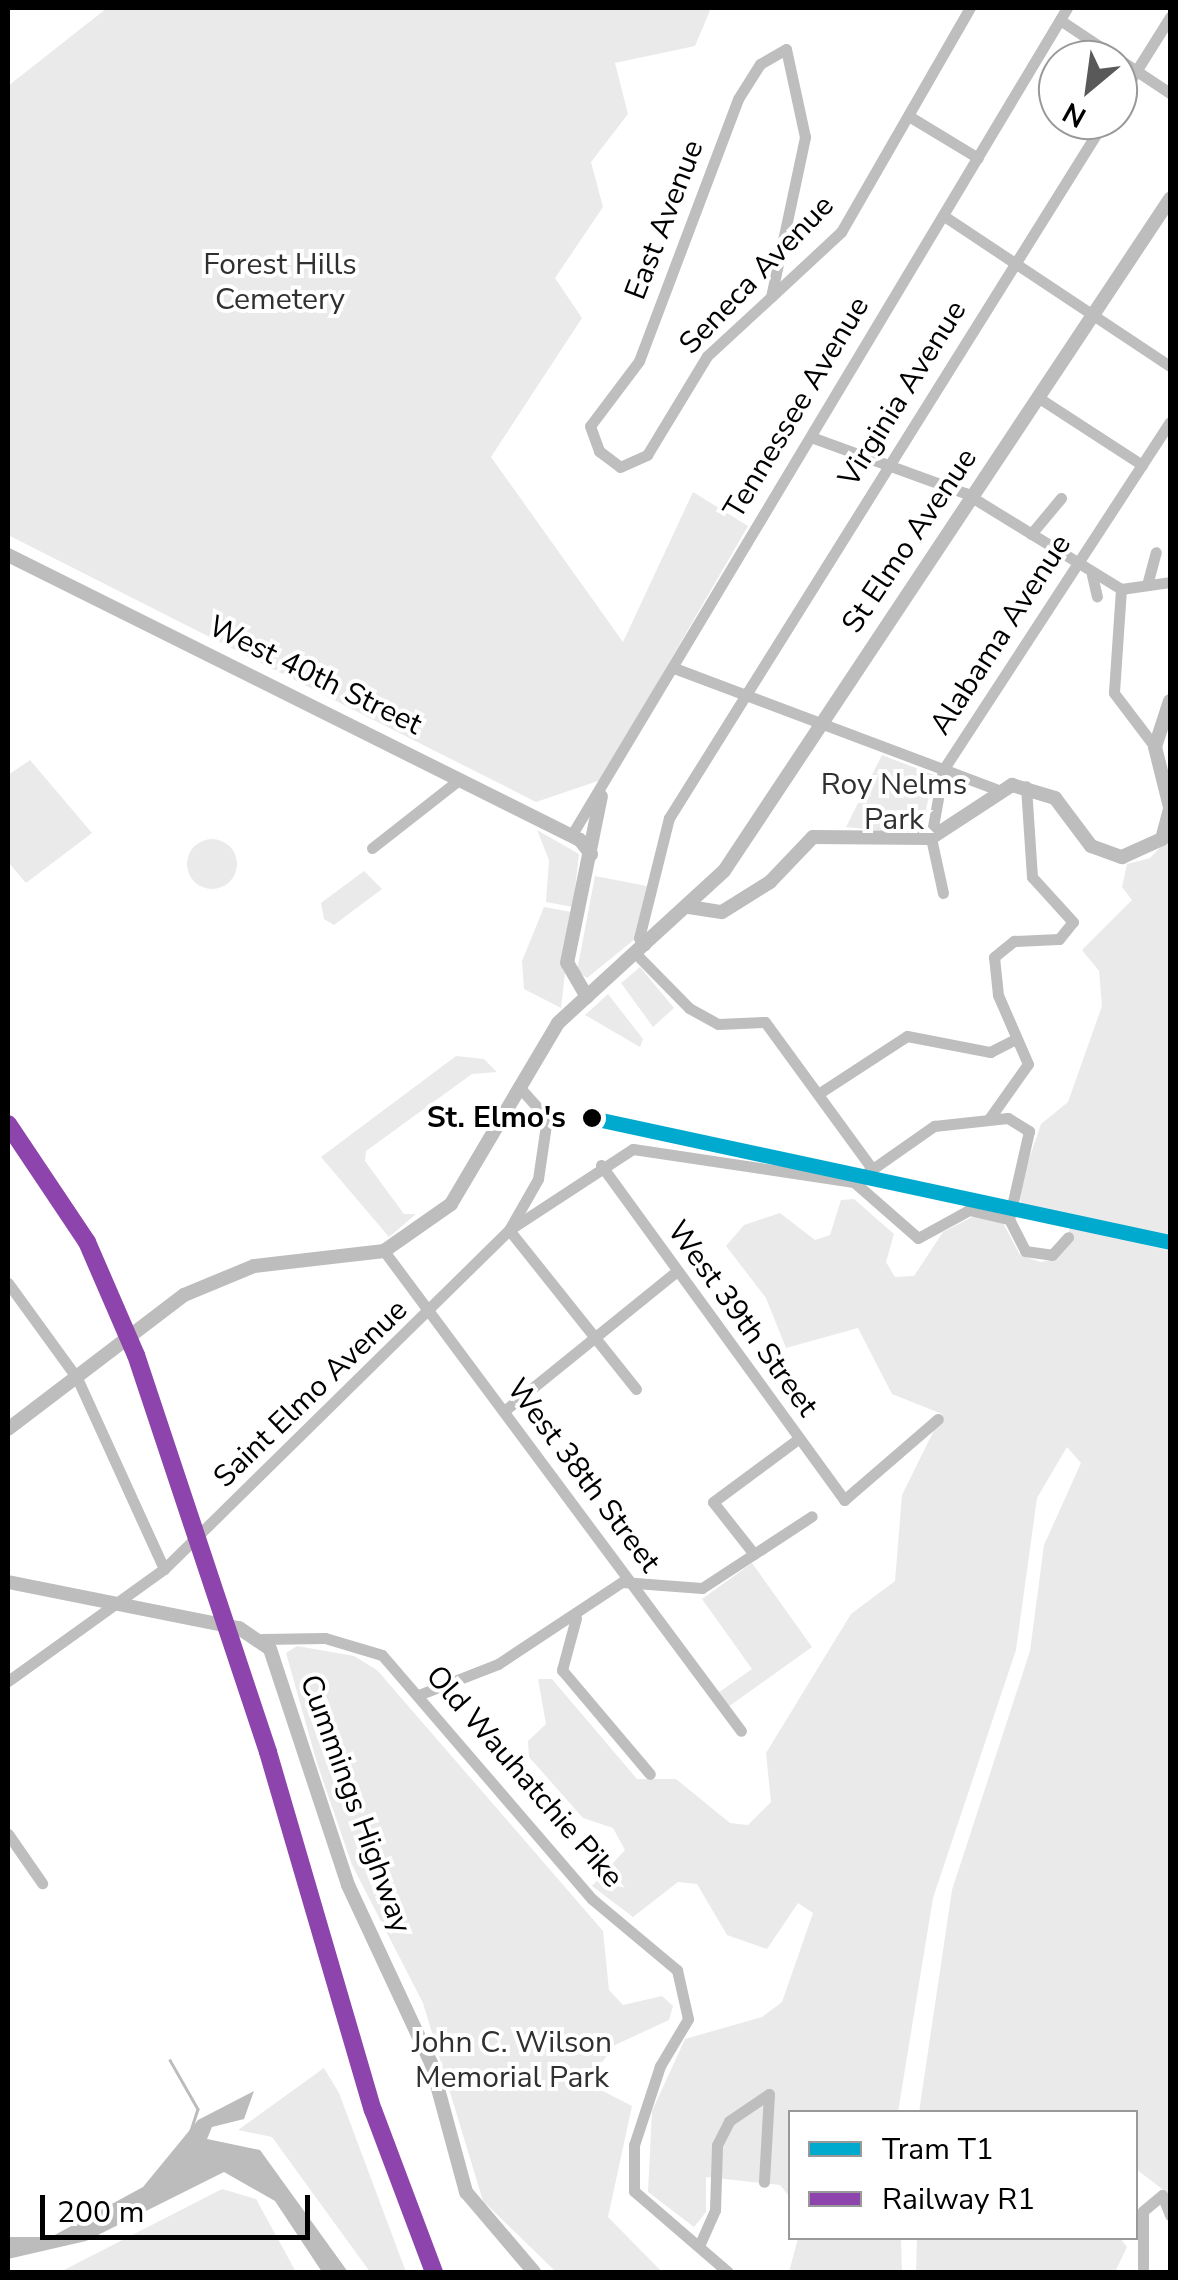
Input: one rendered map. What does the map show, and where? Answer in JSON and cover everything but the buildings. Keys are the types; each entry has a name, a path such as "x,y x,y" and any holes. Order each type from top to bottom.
{"main road":[{"name":"St Elmo Avenue","path":"640,949 690,907 724,871 1170,199"},
{"name":"West 40th Street","path":"8,555 572,836 591,854"},
{"path":"690,907 713,913 734,905 813,838 931,838 996,789 1026,786 1055,798 1091,846 1122,857 1162,839 1170,809 1154,747 1170,701"},
{"path":"587,997 567,963 601,796"},
{"path":"8,1429 221,1277 384,1251 472,1181 556,1026 640,949"},
{"path":"8,1582 262,1639"},
{"name":"Cummings Highway","path":"262,1639 348,1884 430,2062 466,2192 534,2272"}],"street":[{"name":"Seneca Avenue","path":"633,468 706,356 841,232 912,118 970,8"},
{"name":"Tennessee Avenue","path":"572,836 601,796 1067,8"},
{"path":"1138,67 1170,17"},
{"path":"1060,20 1090,40"},
{"name":"East Avenue","path":"633,468 600,451 590,426 639,361 660,284 747,80 772,53 786,50 795,63 805,136 771,297"},
{"path":"1138,71 1170,94"},
{"path":"912,118 978,158"},
{"name":"Virginia Avenue","path":"640,949 639,938 669,818 741,694 1092,140"},
{"path":"944,216 1170,366"},
{"path":"1039,398 1142,465"},
{"name":"Alabama Avenue","path":"943,893 931,838 943,770 1170,422"},
{"path":"811,438 973,497 1092,575 1121,589 1170,582"},
{"path":"1031,534 1061,498"},
{"path":"1147,585 1156,552"},
{"path":"1092,575 1097,596"},
{"path":"1121,589 1114,693 1154,747"},
{"path":"674,668 996,789"},
{"path":"372,848 460,779"},
{"path":"989,1119 1028,1064 993,980 994,957 1014,941 1060,939 1073,922 1032,877 1026,786"},
{"path":"640,949 718,1024 765,1022 872,1169"},
{"path":"818,1094 907,1036 990,1052 1016,1039"},
{"name":"Saint Elmo Avenue","path":"8,1681 164,1569 431,1315 510,1230 538,1179 547,1118 521,1088"},
{"path":"854,1182 934,1126 989,1119 1030,1131 1009,1218 1025,1251 1052,1255 1068,1237"},
{"path":"636,1388 590,1338 510,1230 601,1165 652,1148 854,1182 918,1238 968,1210 1009,1218"},
{"name":"West 39th Street","path":"601,1165 844,1500 938,1419"},
{"name":"West 38th Street","path":"384,1251 741,1731"},
{"path":"504,1411 677,1271"},
{"path":"8,1284 77,1378 164,1569"},
{"path":"754,1554 713,1502 798,1439"},
{"path":"421,1694 477,1675 576,1618 622,1582 702,1588 812,1516"},
{"path":"576,1618 562,1670 650,1774"},
{"name":"Old Wauhatchie Pike","path":"262,1639 363,1646 421,1694 592,1899 677,1970 688,2019 660,2066 634,2145 634,2191 728,2272"},
{"path":"8,1834 42,1883"},
{"path":"699,2246 715,2210 717,2145 729,2122 769,2094 764,2182"},
{"path":"1143,2272 1143,2211 1162,2195 1170,2215"}],"green space":[{"name":"Forest Hills Cemetery","path":"107,8 711,8 695,46 615,63 628,114 591,162 603,207 555,278 582,318 491,457 623,642 693,492 748,526 601,780 536,802 8,535 8,86"},
{"name":"Roy Nelms Park","path":"882,755 934,775 920,835 846,827"},
{"path":"30,760 92,833 26,883 8,862 8,775"},
{"path":"537,830 579,854 573,907 546,902 549,860"},
{"path":"1170,837 1170,1236 1023,1206 1017,1194 1041,1124 1068,1102 1102,1006 1099,971 1082,950 1132,900 1122,887 1127,864 1150,858"},
{"path":"212,839 229,847 237,864 229,881 212,889 195,881 187,864 195,847"},
{"path":"364,871 382,889 334,925 324,919 321,903"},
{"path":"595,876 647,886 635,939 587,978 577,971"},
{"path":"544,907 572,912 561,1008 524,989 522,961"},
{"path":"640,967 674,1008 653,1027 621,983"},
{"path":"608,994 643,1039 640,1047 585,1015"},
{"path":"456,1056 484,1059 497,1072 472,1074 366,1151 365,1161 404,1214 416,1214 389,1237 321,1157"},
{"path":"854,1199 894,1234 886,1262 895,1277 914,1276 943,1232 978,1214 1001,1219 1020,1255 1041,1262 1058,1258 1071,1226 1170,1251 1170,2195 1138,2171 1138,2110 919,2110 952,1890 1030,1651 1044,1545 1081,1463 1067,1447 1037,1498 1016,1650 933,1898 898,2110 788,2110 788,2195 780,2185 706,2177 706,2212 694,2227 648,2192 652,2111 685,2039 762,2017 782,2002 813,1913 798,1903 767,1949 727,1935 697,1884 678,1882 633,1917 592,1886 625,1850 613,1828 583,1818 529,1757 528,1741 546,1724 538,1679 552,1679 637,1779 676,1779 730,1823 748,1825 771,1802 766,1753 851,1614 895,1581 902,1495 942,1414 892,1394 858,1328 786,1348 766,1298 726,1246 744,1225 780,1213 815,1240 830,1235 841,1200"},
{"path":"752,1563 812,1647 728,1707 718,1693 752,1669 702,1599"},
{"name":"John C. Wilson Memorial Park","path":"297,1646 354,1656 377,1670 603,1931 609,1990 623,2005 662,1996 673,2006 669,2020 615,2045 600,2065 599,2089 632,2106 608,2217 662,2272 556,2272 483,2201 423,2003 352,1865 317,1763 286,1653"},
{"path":"324,2068 339,2093 406,2272 370,2272 272,2137 238,2130"},
{"path":"222,2189 256,2199 296,2272 60,2272"},
{"path":"797,2240 901,2240 902,2272 789,2272"},
{"path":"917,2240 1122,2240 1127,2247 1115,2272 916,2272"}],"shaded area":[{"path":"254,2091 244,2119 212,2127 207,2139 260,2150 348,2272 322,2272 275,2201 224,2172 86,2241 8,2259 8,2237 51,2237 143,2187 198,2120"}],"waterway":[{"path":"170,2060 198,2109 190,2134"}],"railway":[{"path":"8,1124 87,1242 136,1355 268,1752 373,2110 434,2272"}],"tram line":[{"name":"T1","path":"592,1118 1170,1242"}],"rail line":[{"name":"R1","path":"8,1124 87,1242 136,1355 268,1752 373,2110 434,2272"}],"place":[{"name":"St. Elmo's","path":"592,1118"}]}
